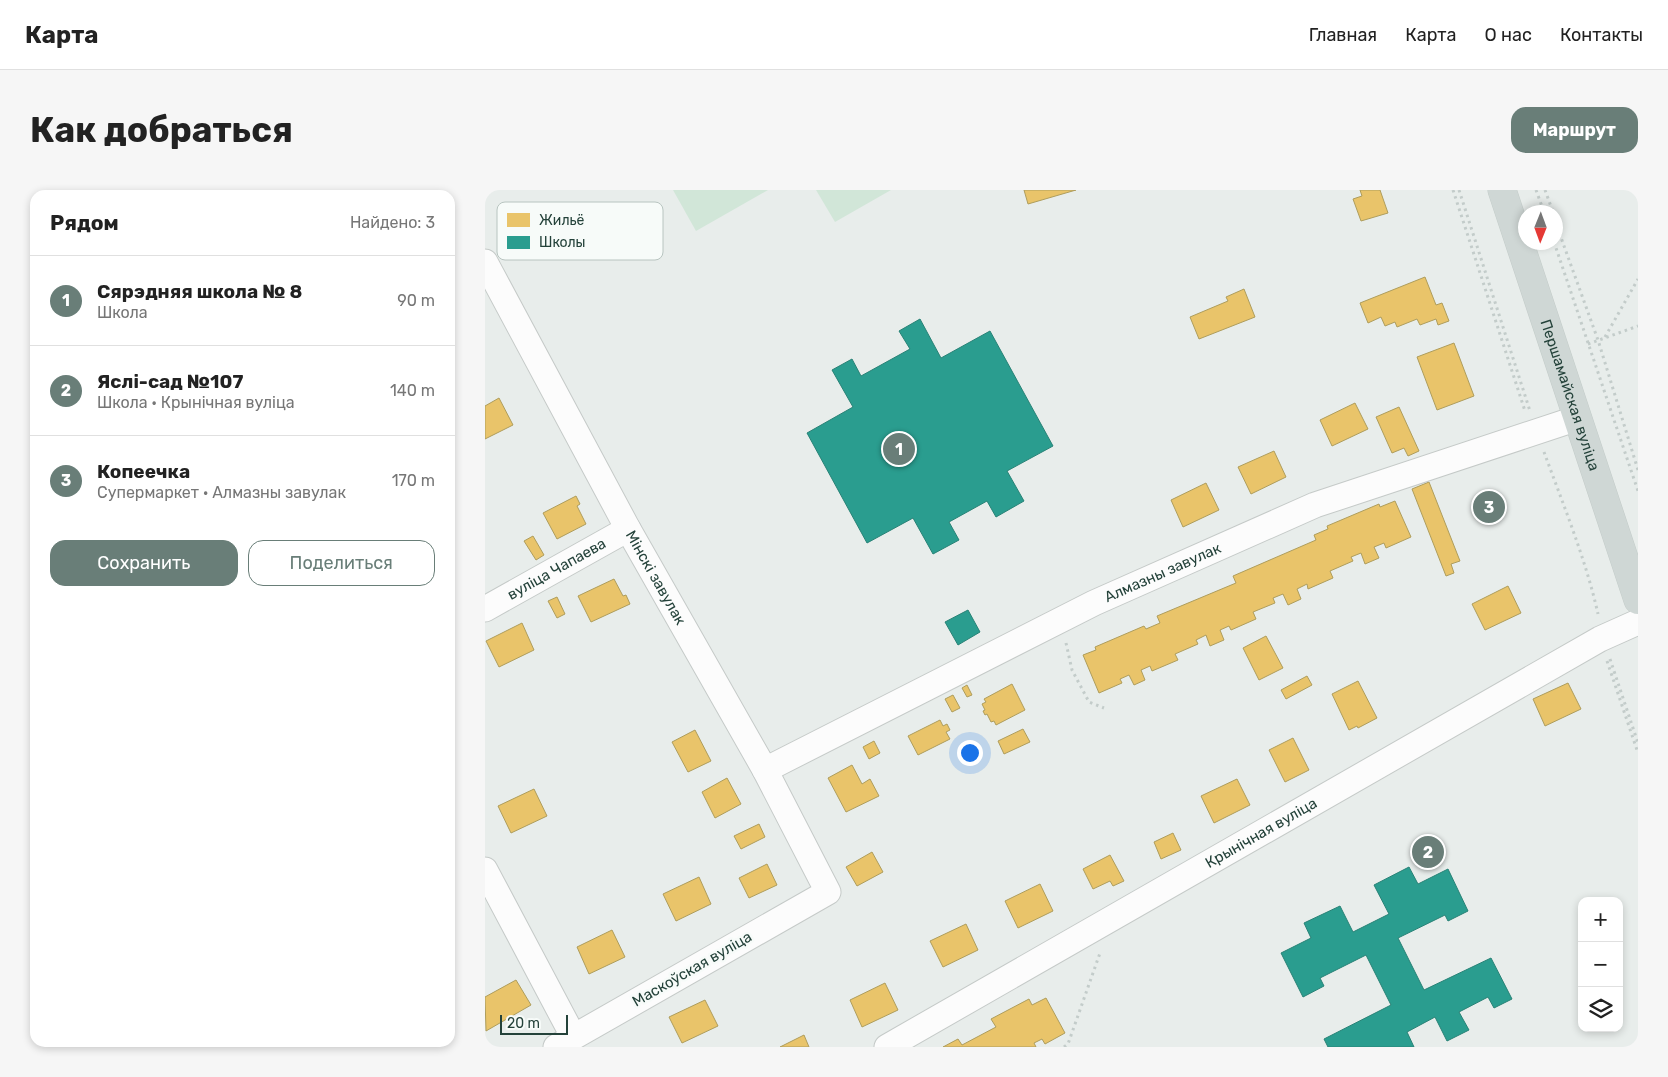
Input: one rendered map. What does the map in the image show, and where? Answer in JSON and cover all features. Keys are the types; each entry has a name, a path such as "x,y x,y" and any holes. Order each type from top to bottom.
{"main road":[{"name":"Першамайская вуліца","path":"1502,190 1638,600"}],"street":[{"name":"Мінскі завулак","path":"485,262 629,529 765,770 828,892"},
{"name":"Алмазны завулак","path":"765,770 1094,603 1315,505 1579,418"},
{"name":"вуліца Чапаева","path":"485,609 629,529"},
{"name":"Крынічная вуліца","path":"887,1047 1601,638 1638,622"},
{"path":"485,870 565,1042"},
{"name":"Маскоўская вуліца","path":"565,1042 828,892"}],"path":[{"path":"1453,190 1534,432 1567,514 1595,599 1601,638 1638,753"},
{"path":"1459,190 1534,432"},
{"path":"1537,190 1542,205"},
{"path":"1545,190 1550,205"},
{"path":"1563,243 1598,340 1638,470"},
{"path":"1557,250 1638,491"},
{"path":"1605,337 1638,279"},
{"path":"1588,344 1638,326"},
{"path":"1061,619 1072,670 1089,702 1104,708"},
{"path":"1601,638 1638,743"},
{"path":"1064,1047 1068,1044 1113,918"}],"green space":[{"path":"673,190 768,190 696,231"},
{"path":"816,190 891,190 835,222"}],"building: Жильё":[{"path":"1024,190 1076,190 1028,204"},
{"path":"1360,190 1380,190 1388,213 1361,221 1353,199 1362,196"},
{"path":"1425,277 1436,305 1442,303 1449,321 1438,325 1436,319 1420,325 1417,319 1397,327 1395,322 1385,326 1381,317 1368,323 1360,303"},
{"path":"1244,289 1255,317 1199,339 1190,317 1228,301 1226,297"},
{"path":"1454,343 1474,396 1437,410 1417,357"},
{"path":"499,398 513,425 485,439 485,406"},
{"path":"1355,403 1368,429 1332,446 1320,420"},
{"path":"1399,407 1419,451 1408,456 1404,448 1392,453 1376,417"},
{"path":"1274,451 1286,477 1251,494 1238,467"},
{"path":"1429,482 1460,561 1451,564 1454,573 1446,576 1412,489"},
{"path":"1206,483 1219,510 1183,527 1171,500"},
{"path":"576,496 580,504 577,506 586,524 557,539 543,513"},
{"path":"1395,501 1411,537 1386,548 1384,543 1374,547 1379,558 1365,564 1361,553 1351,557 1353,561 1330,571 1333,578 1308,589 1307,584 1297,589 1301,599 1288,605 1283,594 1273,598 1275,603 1253,612 1256,619 1231,630 1229,626 1220,630 1224,640 1210,646 1206,635 1196,640 1198,644 1175,654 1178,660 1152,671 1150,666 1141,670 1145,680 1134,685 1129,675 1120,679 1122,683 1099,693 1083,655 1096,650 1095,647 1144,626 1146,629 1160,623 1157,616 1236,583 1233,576 1316,540 1314,535 1328,529 1327,526 1379,504 1380,507"},
{"path":"533,536 544,555 536,560 524,541"},
{"path":"614,579 623,596 626,595 630,604 591,622 578,596"},
{"path":"1508,586 1521,613 1485,630 1472,604"},
{"path":"557,597 565,614 557,618 548,601"},
{"path":"522,623 534,650 499,667 486,641"},
{"path":"1266,636 1283,668 1259,680 1243,648"},
{"path":"1307,676 1312,685 1286,699 1281,690"},
{"path":"1358,681 1377,718 1358,728 1357,726 1349,730 1332,694"},
{"path":"1568,683 1581,709 1545,726 1533,699"},
{"path":"1012,684 1025,710 996,725 994,721 991,722 987,714 985,715 982,704 986,702 984,699"},
{"path":"967,685 972,695 967,697 962,688"},
{"path":"953,695 960,708 952,712 945,699"},
{"path":"940,720 943,726 947,724 950,730 946,732 950,739 918,755 908,736"},
{"path":"1023,729 1030,742 1004,754 998,741"},
{"path":"695,730 711,761 688,772 672,742"},
{"path":"1293,738 1309,770 1285,782 1269,750"},
{"path":"874,741 880,753 869,759 863,747"},
{"path":"852,765 862,784 870,779 879,796 846,812 828,778"},
{"path":"727,778 741,804 715,818 702,792"},
{"path":"1237,779 1250,805 1214,823 1201,796"},
{"path":"534,789 547,816 511,833 498,806"},
{"path":"759,824 765,837 741,849 734,836"},
{"path":"1173,833 1181,850 1161,859 1154,842"},
{"path":"872,852 883,872 857,886 846,867"},
{"path":"1110,855 1124,881 1113,886 1110,881 1093,889 1083,869"},
{"path":"767,864 777,885 749,898 739,878"},
{"path":"699,877 711,904 676,921 663,894"},
{"path":"1040,884 1053,911 1018,928 1005,901"},
{"path":"966,924 978,950 943,967 930,941"},
{"path":"612,930 625,957 589,974 577,947"},
{"path":"516,980 531,1005 486,1031 485,997"},
{"path":"885,983 898,1010 862,1027 850,1000"},
{"path":"1046,998 1065,1033 1045,1044 1042,1039 1034,1043 1036,1047 943,1047 958,1039 962,1045 996,1027 991,1019 1029,999 1032,1005"},
{"path":"705,1000 718,1026 682,1043 669,1017"},
{"path":"804,1035 809,1047 780,1047"}],"building: Школы":[{"path":"920,319 941,358 990,331 1053,446 1007,471 1024,501 996,517 987,501 949,522 959,540 933,554 913,518 867,543 807,433 853,407 832,370 852,359 861,376 910,349 899,331"},
{"path":"968,610 980,632 958,645 945,622"},
{"path":"1409,867 1418,884 1448,869 1468,911 1448,921 1445,915 1398,938 1424,990 1491,958 1512,999 1494,1008 1488,997 1459,1012 1469,1030 1447,1041 1435,1017 1407,1032 1414,1047 1328,1047 1324,1039 1391,1005 1366,955 1320,978 1324,986 1303,997 1281,953 1311,938 1304,923 1340,906 1353,932 1389,914 1374,885"}],"place":[{"name":"Сярэдняя школа № 8","path":"899,449"},
{"name":"Копеечка","path":"1489,507"},
{"name":"Яслі-сад №107","path":"1428,852"}]}
